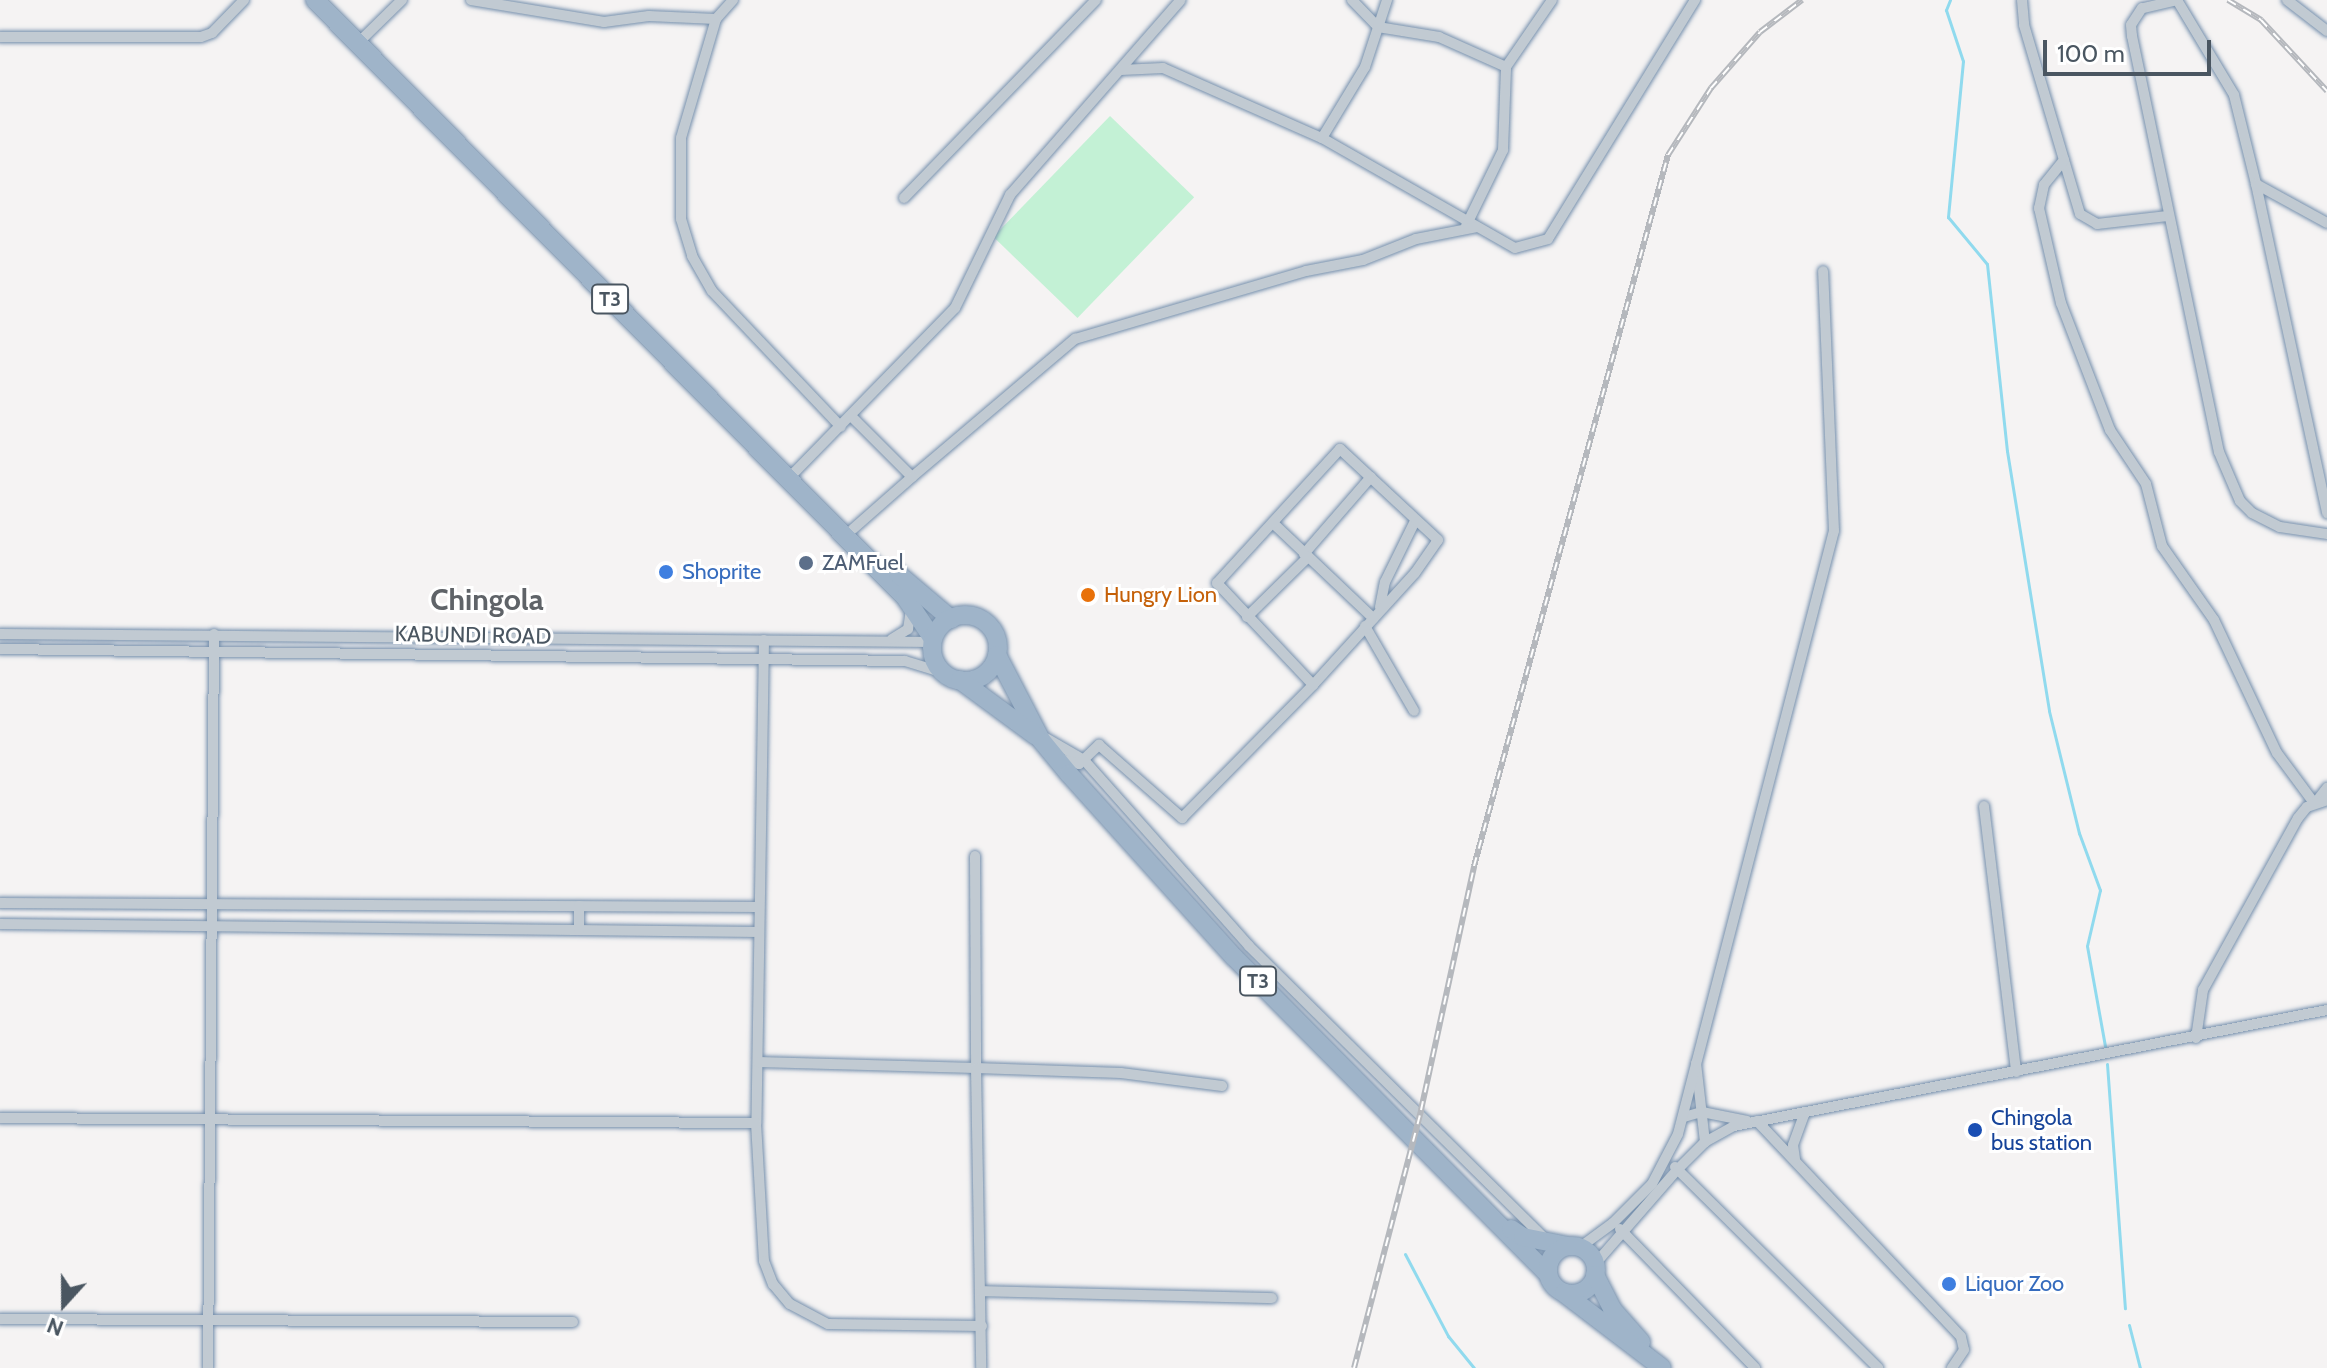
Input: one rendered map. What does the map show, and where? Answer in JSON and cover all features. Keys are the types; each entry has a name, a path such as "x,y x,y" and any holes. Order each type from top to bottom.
{"highway":[{"name":"T3","path":"315,0 361,40 792,475 911,607 933,641 935,662 1039,736"},
{"name":"T3","path":"331,0 361,40"},
{"name":"T3","path":"792,475 853,529 913,589 951,619 981,619 994,634 997,655 1039,736 1234,957 1564,1293 1662,1368"},
{"path":"933,641 951,619"},
{"path":"952,677 984,675 997,655"},
{"name":"T3","path":"1486,1212 1523,1237 1566,1246 1595,1270 1612,1309 1662,1368"},
{"path":"1548,1274 1551,1259 1566,1246"},
{"path":"1564,1293 1587,1289 1595,1270"}],"street":[{"path":"0,37 201,37 212,33 244,0"},
{"path":"361,40 402,0"},
{"path":"471,0 604,22 649,16 716,19"},
{"path":"733,0 716,19 681,138 678,182 688,243 712,291 841,427"},
{"path":"904,198 1096,0"},
{"path":"792,475 955,308 1010,195 1181,0"},
{"path":"1352,0 1378,27 1439,37 1506,67"},
{"path":"1322,138 1359,79 1387,0"},
{"path":"1469,227 1503,150 1506,67 1552,0"},
{"path":"1121,70 1163,68 1322,138 1469,227 1515,248 1548,239 1695,0"},
{"path":"2022,0 2024,25 2080,214 2097,224 2168,216"},
{"path":"2327,513 2234,95 2178,0 2142,8 2131,25 2168,216 2227,475 2240,501 2267,522 2327,534"},
{"path":"2287,0 2327,31"},
{"path":"2064,160 2044,185 2039,208 2066,317 2110,430 2146,484 2162,546 2214,620 2277,753 2319,802"},
{"path":"2256,184 2327,223"},
{"path":"853,529 1075,339 1306,271 1363,260 1416,239 1469,227"},
{"path":"1595,1270 1618,1227 1652,1184 1667,1159 1684,1117 1834,531 1823,271"},
{"path":"851,416 912,477"},
{"path":"1056,758 1079,764 1099,745 1182,818 1313,685 1437,544 1436,537 1415,521 1346,452 1335,451 1274,524 1217,583 1313,685"},
{"path":"1247,617 1306,556 1371,477"},
{"path":"1380,607 1385,582 1415,521"},
{"path":"1274,524 1369,622 1414,711"},
{"path":"890,639 908,629 911,607"},
{"name":"KABUNDI ROAD","path":"0,634 933,641"},
{"path":"208,1368 214,634"},
{"path":"391,654 392,636"},
{"path":"764,640 756,1123 764,1261 773,1284 790,1304 828,1324 982,1326"},
{"name":"KABUNDI ROAD","path":"0,649 905,661 952,677"},
{"path":"1039,736 1084,760 1249,946 1566,1246 1618,1227 1705,1142 1752,1121 1804,1114 2327,1010"},
{"path":"2196,1038 2203,990 2298,818 2319,802 2327,788"},
{"path":"1984,806 2016,1072"},
{"path":"975,856 981,1368"},
{"path":"759,907 5,903 5,924 759,932"},
{"path":"389,905 389,928"},
{"path":"579,906 579,930"},
{"path":"1696,1061 1705,1142"},
{"path":"758,1062 1121,1073 1222,1086"},
{"path":"1699,1091 1717,1113"},
{"path":"1684,1117 1702,1112 1752,1121 1796,1161 1961,1337 1964,1350 1952,1368"},
{"path":"1796,1161 1793,1145 1804,1114"},
{"path":"0,1118 756,1123"},
{"path":"1667,1159 1878,1368"},
{"path":"1618,1227 1755,1368"},
{"path":"981,1291 1272,1298"},
{"path":"0,1319 208,1324 573,1322"}],"green space":[{"path":"1110,116 1194,197 1077,318 993,237"}],"waterway":[{"path":"1950,0 1946,10 1963,61 1948,217 1987,264 2007,451 2049,711 2079,833 2100,890 2087,946 2105,1046"},
{"path":"2107,1064 2125,1308"},
{"path":"1405,1254 1448,1336 1474,1368"},
{"path":"2129,1325 2140,1368"}],"railway":[{"path":"1354,1368 1421,1110 1474,866 1668,155 1711,88 1760,32 1802,0"},
{"path":"2228,0 2261,20 2327,91"}],"place":[{"name":"ZAMFuel","path":"806,563"},
{"name":"Shoprite","path":"666,572"},
{"name":"Hungry Lion","path":"1088,595"},
{"name":"Chingola bus station","path":"1975,1130"},
{"name":"Liquor Zoo","path":"1949,1284"}],"district":[{"name":"Chingola","path":"487,600"}]}
